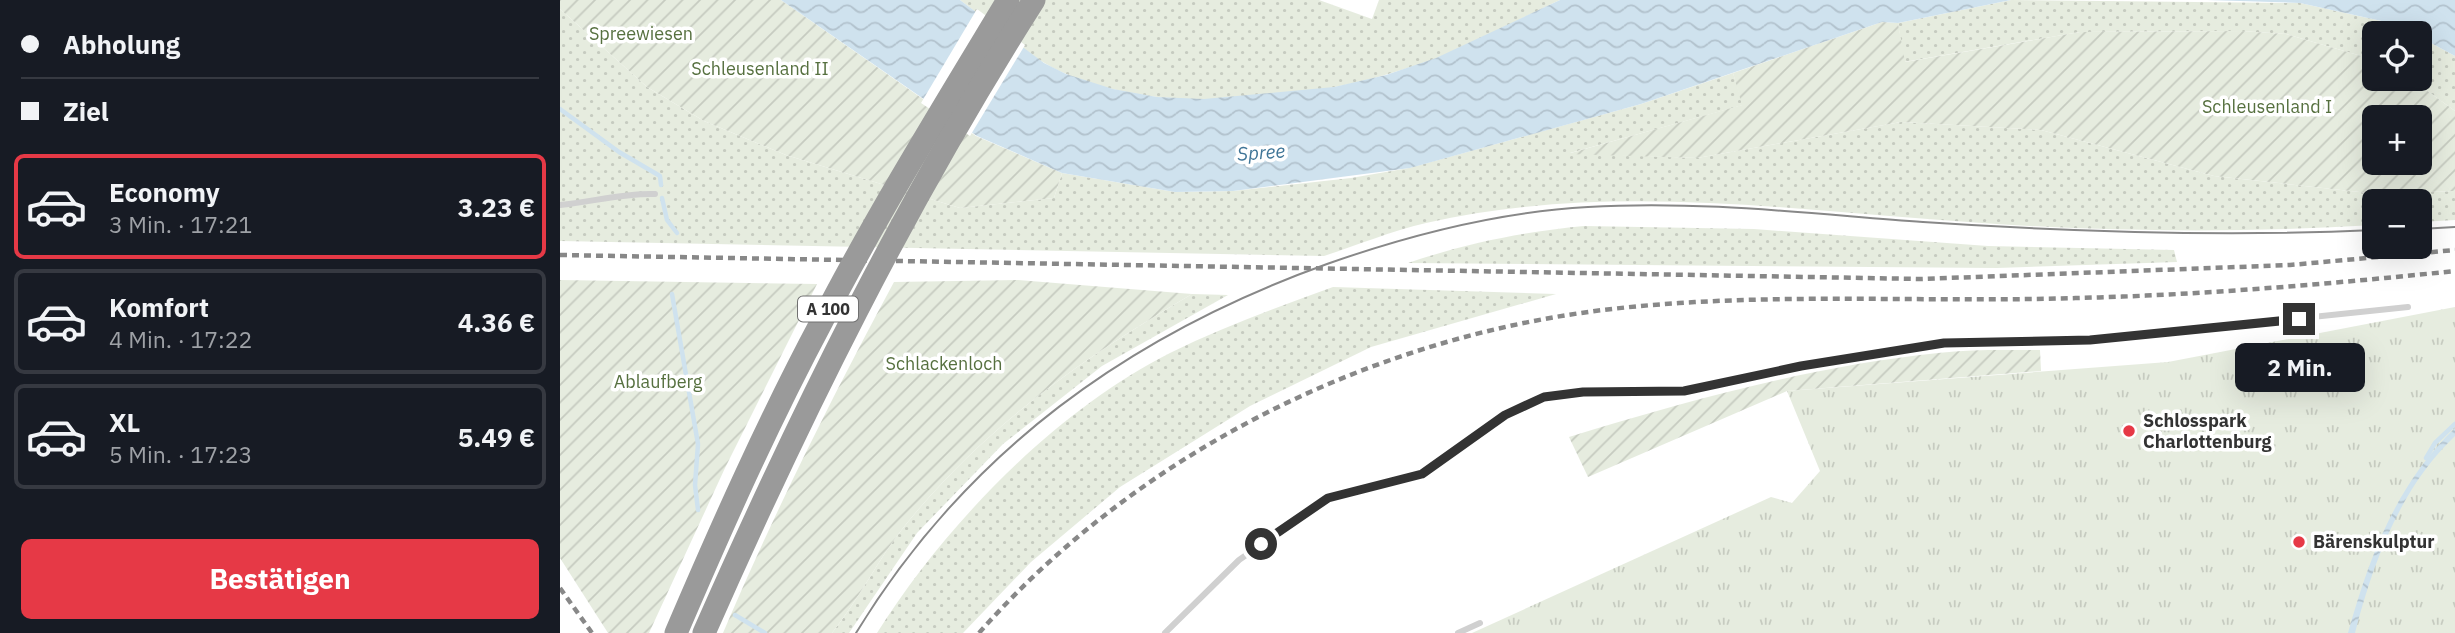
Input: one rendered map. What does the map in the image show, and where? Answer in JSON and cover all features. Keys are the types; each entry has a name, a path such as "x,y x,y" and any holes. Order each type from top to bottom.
{"highway":[{"name":"A 100","path":"676,633 728,511 821,322 908,164 1008,0"},
{"name":"A 100","path":"704,633 752,523 844,336 929,174 1034,0"}],"lane":[{"path":"560,205 601,202 627,193 655,194"},
{"path":"1165,633 1239,560 1328,498 1422,474 1505,415 1544,397 1583,392 1684,391 1801,366 1944,343 2090,340 2408,307"},
{"path":"1458,633 1480,623"}],"green space":[{"name":"Schleusenland II","path":"560,0 781,0 976,136 1062,173 1054,198 960,208 786,155 704,121 647,87 560,9"},
{"path":"960,0 1319,0 1372,19 1379,0 1560,0 1450,53 1392,73 1346,85 1298,93 1249,99 1200,100 1152,96 1106,88 1064,73 1023,49"},
{"path":"2011,0 2300,3 2381,21 2362,21 2362,56 2286,34 2242,31 2080,32 1904,62 1898,23"},
{"path":"560,9 647,87 704,121 786,155 960,208 1054,198 1062,173 1175,192 1233,191 1351,178 1409,168 1641,104 1733,73 1743,105 1570,153 1697,158 1901,122 2041,130 2214,176 2362,192 2362,226 2277,229 2129,230 2031,226 1703,203 1634,201 1564,204 1495,210 1426,223 1324,256 560,241"},
{"name":"Schleusenland I","path":"1882,22 1898,23 1905,62 2080,32 2242,31 2286,34 2362,56 2362,91 2428,91 2455,111 2455,191 2362,189 2362,192 2214,176 2041,130 1901,122 1697,158 1567,154 1742,105 1733,73"},
{"path":"2432,44 2455,56 2455,111 2428,91 2432,91"},
{"path":"2455,191 2455,220 2432,221 2432,192"},
{"path":"1584,226 1754,229 1988,246 2174,250 2177,262 1997,268 1408,263 1495,239"},
{"name":"Ablaufberg","path":"560,280 817,284 725,468 649,633 608,633 560,558"},
{"name":"Schlackenloch","path":"1018,280 1192,294 1075,368 970,454 907,523 832,633 723,633 804,456 894,282"},
{"path":"1333,287 1556,294 1371,347 1250,406 1120,487 1031,562 963,633 877,633 904,592 969,512 1006,474 1085,406 1127,377 1170,353 1230,326"},
{"path":"1192,294 1228,295 1102,366 1003,444 917,533 849,633 832,633 907,523 970,454 1075,368"},
{"name":"Schlosspark Charlottenburg","path":"2455,307 2455,633 1472,633 1771,497 1792,503 1820,471 1787,391 2168,362"},
{"path":"2040,350 2041,371 1787,391 1588,477 1569,437 1752,386 1844,366 1950,352"}],"water":[{"name":"Spree","path":"781,0 960,0 1044,63 1066,74 1113,89 1157,97 1204,99 1334,87 1386,75 1436,58 1560,0 2011,0 1898,23 1882,22 1641,104 1410,168 1233,191 1175,192 1062,173 977,136"},
{"path":"2207,0 2455,0 2455,56 2432,44 2432,21 2381,21 2300,3"},
{"path":"2455,428 2455,436 2419,478 2404,502 2380,553 2355,633 2348,633 2365,577 2401,497 2435,449"}],"pier":[{"path":"977,9 1025,45 970,136 921,103"}],"waterway":[{"path":"560,109 619,152 660,176 661,185"},
{"path":"662,198 667,220 677,233"},
{"path":"672,294 698,444 695,485 698,510"},
{"path":"2426,458 2435,443 2455,424"},
{"path":"735,615 765,633"}],"tram line":[{"path":"856,633 900,568 949,509 1002,455 1059,407 1120,364 1185,326 1254,293 1327,264 1423,234 1521,214 1630,205 1714,207 2092,231 2262,233 2362,230"},
{"path":"2432,228 2455,227"}],"railway":[{"path":"560,255 1922,279 2290,265 2455,250"},
{"path":"979,633 1041,569 1110,511 1184,460 1262,415 1344,378 1428,348 1515,325 1603,310 1662,304 1780,299 2124,297 2266,288 2455,271"},
{"path":"560,588 592,633"}],"place":[{"name":"Schlosspark Charlottenburg","path":"2129,431"},
{"name":"Bärenskulptur","path":"2299,542"}],"route":[{"path":"1261,544 1328,498 1422,474 1505,415 1544,397 1583,392 1684,391 1801,366 1944,343 2090,340 2299,319"}],"park label":[{"name":"Spreewiesen","path":"641,34"}]}
